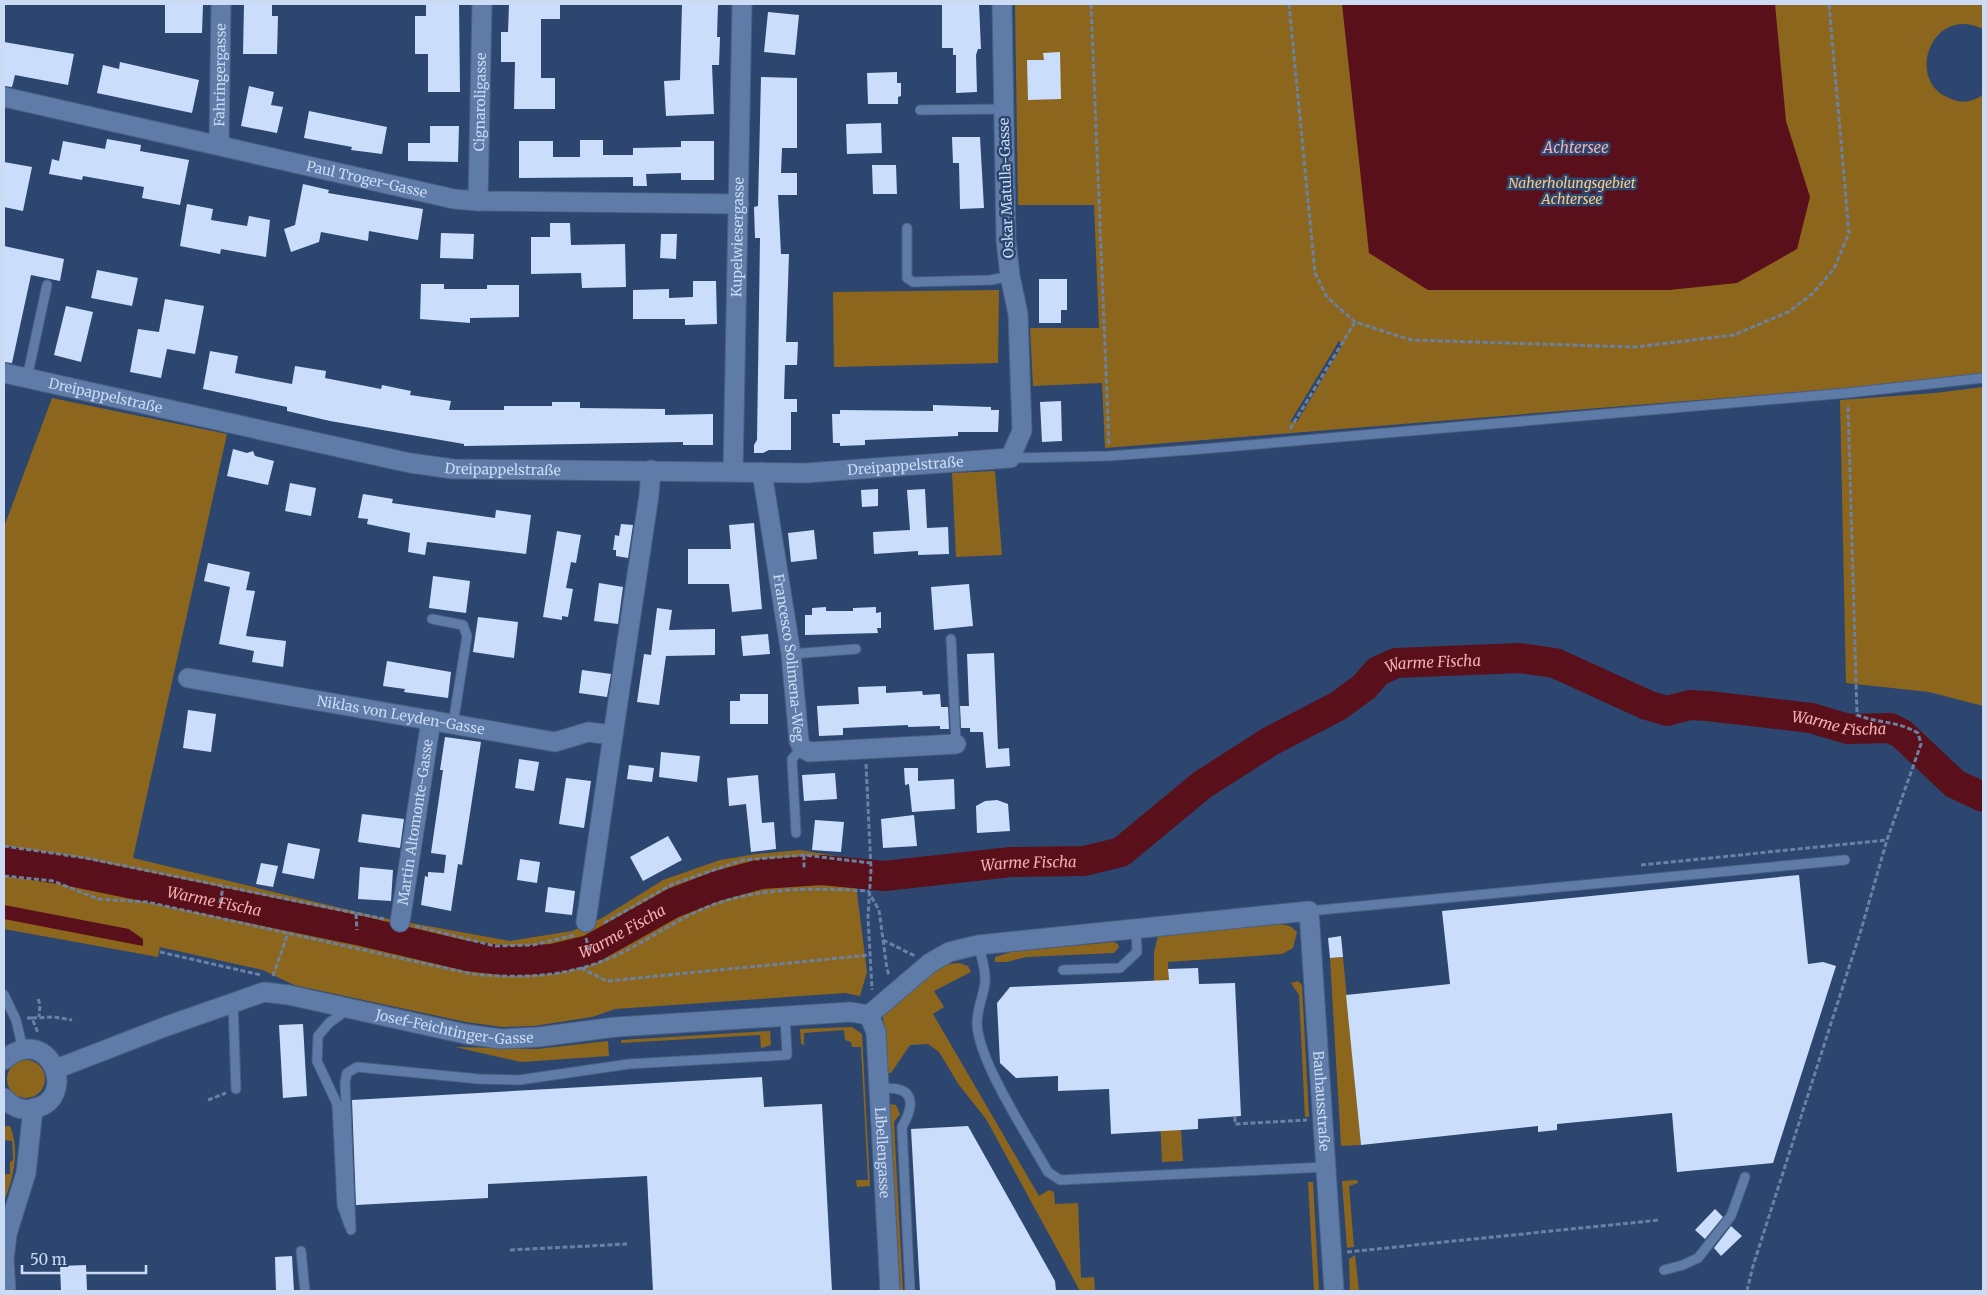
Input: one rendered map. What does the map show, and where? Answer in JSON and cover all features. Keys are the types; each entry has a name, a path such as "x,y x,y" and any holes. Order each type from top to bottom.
{"street":[{"name":"Fahringergasse","path":"219,146 221,4"},
{"name":"Cignaroligasse","path":"478,201 482,4"},
{"name":"Kupelwiesergasse","path":"733,471 742,4"},
{"name":"Oskar Matulla-Gasse","path":"1002,4 1006,240 1010,276 1018,314 1022,431 1010,458"},
{"name":"Paul Troger-Gasse","path":"4,97 454,199 478,201 739,204"},
{"name":"Dreipappelstraße","path":"4,373 410,464 453,469 733,471 806,474 1010,458"},
{"path":"593,923 613,735 651,470"},
{"name":"Francesco Solimena-Weg","path":"762,472 791,654 799,741 802,748 810,752 956,744"},
{"name":"Niklas von Leyden-Gasse","path":"188,678 555,742 588,732 613,735"},
{"name":"Martin Altomonte-Gasse","path":"400,922 431,720"},
{"path":"869,1015 930,963 949,952 978,945 1310,912"},
{"name":"Bauhausstraße","path":"1310,912 1334,1291"},
{"name":"Josef-Feichtinger-Gasse","path":"56,1069 264,992 289,995 465,1034 502,1038 538,1037 616,1027 785,1016 850,1012 869,1015"},
{"name":"Libellengasse","path":"869,1015 876,1032 877,1089 890,1291"},
{"path":"4,1060 11,1054 23,1050 34,1050 43,1054 56,1069 58,1079 56,1089 50,1099 42,1106 32,1109 13,1106 4,1098"},
{"path":"6,1291 4,1259 7,1234 26,1173 32,1109"}],"lane":[{"path":"920,110 1004,109"},
{"path":"907,228 907,278 913,282 991,280 1010,276"},
{"path":"27,378 47,285"},
{"path":"1010,458 1109,456 1282,442 1848,393 1983,378"},
{"path":"432,620 463,625 467,636 453,724"},
{"path":"951,639 956,744"},
{"path":"791,654 856,649"},
{"path":"796,833 792,758 802,748"},
{"path":"1310,912 1845,860"},
{"path":"1063,970 1120,968 1137,952 1136,929"},
{"path":"978,945 984,964 985,983 979,1002 977,1025 989,1066 1048,1172 1060,1180 1325,1167"},
{"path":"4,995 16,1020 23,1050"},
{"path":"233,1002 236,1090"},
{"path":"347,1009 329,1023 318,1036 317,1061 337,1104 342,1205 351,1230 345,1082 347,1073 356,1067 479,1080 519,1080 629,1064 787,1055 785,1016"},
{"path":"877,1089 895,1087 905,1092 910,1101 909,1114 902,1127 910,1291"},
{"path":"1664,1270 1683,1265 1698,1258 1731,1216 1745,1177"},
{"path":"301,1251 305,1291"}],"path":[{"path":"1091,4 1109,456"},
{"path":"1290,4 1315,273 1327,297 1355,322 1411,340 1636,347 1734,335 1788,312 1812,294 1834,268 1849,234 1829,4"},
{"path":"1282,442 1355,322"},
{"path":"1747,1291 1753,1266 1861,930 1887,840 1920,744 1918,733 1910,728 1882,720 1874,721 1857,715 1848,393"},
{"path":"865,749 871,864 868,891 872,994 869,1015"},
{"path":"4,846 86,858 400,922 495,946 533,944 584,933 589,950"},
{"path":"804,855 804,870"},
{"path":"593,923 673,884 743,860 804,855 871,864"},
{"path":"4,876 53,881 98,899 148,902 472,974 512,978 547,975 581,968 617,955 681,919 717,903 750,894 786,889 868,891"},
{"path":"220,903 223,886"},
{"path":"868,891 879,910 887,969 897,992"},
{"path":"356,914 357,930"},
{"path":"272,977 288,933"},
{"path":"883,940 930,963"},
{"path":"160,952 272,977 289,995"},
{"path":"581,968 607,981 870,955"},
{"path":"38,1000 40,1004 39,1017"},
{"path":"32,1018 72,1020"},
{"path":"208,1100 236,1090"},
{"path":"1235,1117 1235,1124 1322,1119"},
{"path":"1332,1253 1659,1220"},
{"path":"510,1250 627,1244"}],"green space":[{"name":"Naherholungsgebiet Achtersee","path":"1015,4 1983,4 1983,29 1965,24 1950,26 1930,46 1927,61 1928,75 1934,88 1947,97 1965,102 1983,95 1983,377 1105,448 1102,383 1033,386 1030,328 1099,328 1094,205 1018,205","holes":["1339,341 1343,344 1297,422 1290,422"]},
{"path":"999,290 998,363 834,367 833,292"},
{"path":"1983,387 1983,706 1929,692 1846,683 1840,400 1935,393"},
{"path":"52,398 227,434 133,858 378,917 510,941 572,931 602,918 663,880 720,860 800,850 860,860 856,885 867,972 860,996 845,993 615,1009 592,1017 534,1026 502,1027 466,1022 294,985 263,970 160,947 158,957 4,929 4,527"},
{"path":"995,471 1002,555 956,557 952,473"},
{"path":"1280,924 1290,926 1297,932 1293,948 1282,954 1168,962 1176,1130 1181,1130 1183,1161 1162,1162 1154,981 1154,952 1158,936"},
{"path":"1113,942 1118,944 1119,947 1114,953 1026,957 1007,962 995,962 995,957 1011,952"},
{"path":"1343,957 1361,1145 1341,1146 1330,958"},
{"path":"959,963 968,966 971,972 934,991 944,1007 933,1014 1039,1196 1049,1190 1054,1192 1055,1204 1078,1203 1081,1278 1094,1277 1095,1291 1080,1291 986,1119 959,1085 939,1052 928,1044 910,1045 891,1073 888,1073 883,1016 935,970 947,964"},
{"path":"1298,981 1302,985 1309,1117 1305,1117 1299,995 1291,983"},
{"path":"852,1027 862,1034 870,1186 857,1187 856,1180 868,1180 861,1047 852,1047 851,1042 845,1040 844,1030 804,1033 804,1045 801,1044 800,1029"},
{"path":"770,1031 771,1045 761,1048 760,1035 621,1043 621,1040"},
{"path":"608,1041 609,1056 521,1062 455,1047 537,1049"},
{"path":"26,1060 40,1065 45,1079 40,1093 26,1098 12,1093 7,1079 12,1065"},
{"path":"890,1104 896,1105 900,1114 894,1122 903,1291 900,1291"},
{"path":"4,1126 10,1126 15,1144 15,1154 11,1183 4,1201 4,1174 10,1174 10,1162 13,1160 12,1141 4,1140"},
{"path":"1357,1180 1358,1183 1349,1186 1354,1247 1347,1248 1342,1181"},
{"path":"1308,1182 1313,1182 1319,1291 1314,1291"},
{"path":"1355,1255 1359,1291 1350,1291 1349,1259"}],"water":[{"name":"Achtersee","path":"1342,4 1775,4 1786,121 1810,197 1797,249 1737,283 1669,290 1428,290 1369,253"},
{"path":"4,905 129,929 143,939 143,946 4,919"}],"building":[{"path":"244,4 272,4 272,16 278,16 277,54 243,54"},
{"path":"426,4 459,4 460,92 428,92 428,54 415,54 415,16 426,16"},
{"path":"509,4 560,4 560,19 541,19 541,78 555,78 555,109 514,109 515,62 501,62 501,32 508,32"},
{"path":"682,4 718,4 717,37 720,37 719,65 712,65 714,114 666,116 664,81 680,80"},
{"path":"942,4 979,4 981,49 978,49 976,55 977,92 956,93 956,55 953,55 953,48 942,48"},
{"path":"165,5 203,5 202,33 165,33"},
{"path":"768,12 799,15 795,55 764,52"},
{"path":"4,42 74,54 68,85 15,75 12,87 4,86"},
{"path":"1060,52 1061,99 1028,100 1027,60 1044,60 1043,53"},
{"path":"120,62 199,80 192,113 97,93 103,65 119,69"},
{"path":"897,72 897,83 901,83 901,96 898,97 898,104 868,104 867,73"},
{"path":"761,77 797,78 797,148 782,148 781,173 797,173 797,195 778,195 781,254 789,254 786,342 798,342 797,365 785,365 784,399 797,399 797,412 791,412 791,450 769,450 763,453 754,453 754,445 757,440 760,238 755,238 754,207 758,206"},
{"path":"249,86 274,92 271,105 283,107 277,133 241,126"},
{"path":"309,111 387,127 382,154 351,150 352,147 304,138"},
{"path":"881,123 882,153 847,154 846,124"},
{"path":"430,126 459,126 458,162 408,161 408,143 430,143"},
{"path":"952,137 980,137 984,208 960,209 959,163 953,163"},
{"path":"107,139 141,145 140,151 189,160 180,205 142,198 144,187 83,176 82,180 49,174 52,159 59,161 63,141 105,149"},
{"path":"580,140 603,140 603,155 633,155 633,148 681,147 681,141 714,141 714,180 681,180 681,173 646,174 647,186 633,186 633,177 519,178 519,141 553,141 553,157 580,157"},
{"path":"4,162 32,167 23,211 4,207"},
{"path":"872,165 896,165 897,194 873,194"},
{"path":"303,184 329,190 328,193 423,209 418,240 369,231 368,241 321,232 319,242 291,252 284,229 295,225"},
{"path":"187,204 213,209 211,220 247,226 249,216 270,220 266,257 221,249 220,254 180,246"},
{"path":"550,223 570,223 571,245 625,244 626,287 582,288 581,273 531,274 531,237 550,237"},
{"path":"441,233 474,234 473,259 440,258"},
{"path":"661,234 677,234 676,259 660,258"},
{"path":"4,246 64,259 60,281 31,275 12,363 4,362"},
{"path":"97,270 138,278 132,306 91,298"},
{"path":"1039,279 1067,279 1067,310 1061,310 1061,323 1039,323"},
{"path":"693,281 716,281 717,324 685,325 685,319 633,319 633,290 669,289 669,298 693,297"},
{"path":"421,284 444,284 444,289 487,289 487,285 519,285 519,317 470,318 470,323 420,319"},
{"path":"165,299 204,306 195,354 167,349 161,378 130,372 138,329 159,332"},
{"path":"66,306 93,312 81,362 54,355"},
{"path":"210,351 238,356 235,373 292,384 295,366 326,371 325,378 381,389 382,385 411,391 410,395 451,401 449,410 504,410 504,406 552,406 552,402 580,402 580,408 665,409 665,415 713,414 713,445 683,445 683,442 464,446 464,444 330,421 287,411 287,407 203,389"},
{"path":"1061,401 1062,441 1042,442 1040,402"},
{"path":"933,405 991,407 991,410 999,410 998,432 958,432 958,436 865,440 865,445 840,446 840,443 833,443 832,414 840,414 840,410 933,411"},
{"path":"233,449 247,453 253,451 255,456 274,461 268,485 227,476"},
{"path":"290,483 316,488 311,516 285,511"},
{"path":"878,489 878,506 862,507 861,490"},
{"path":"925,489 927,528 948,527 949,554 918,555 918,551 874,554 873,532 910,530 907,490"},
{"path":"363,494 393,499 392,503 495,518 496,510 531,515 526,554 427,542 425,555 408,552 410,533 367,524 368,519 358,518"},
{"path":"754,523 762,609 732,612 729,584 688,584 688,549 731,549 729,525"},
{"path":"621,524 633,525 628,558 616,556 616,550 613,550 615,535 619,536"},
{"path":"814,530 817,559 791,562 788,533"},
{"path":"557,531 581,535 576,563 571,562 566,588 573,589 568,617 562,616 562,620 543,617"},
{"path":"208,563 250,572 246,590 255,591 246,636 286,641 283,667 252,662 254,651 219,644 230,587 204,581"},
{"path":"433,576 470,581 466,613 429,608"},
{"path":"599,583 623,587 618,624 594,621"},
{"path":"969,584 973,626 934,630 931,587"},
{"path":"826,607 826,611 853,611 853,608 876,607 876,613 881,612 881,628 877,628 878,633 805,635 805,615 812,615 812,608"},
{"path":"657,608 672,610 669,630 715,629 715,655 666,656 659,705 637,702 644,654 651,655"},
{"path":"478,617 518,622 514,658 473,652"},
{"path":"768,634 770,654 743,656 741,636"},
{"path":"994,653 998,749 1009,748 1010,766 986,768 983,732 970,732 970,728 961,728 960,706 969,706 967,654"},
{"path":"387,661 451,672 448,698 404,692 405,689 383,686"},
{"path":"582,670 611,674 607,697 579,693"},
{"path":"886,686 886,693 922,691 923,695 940,694 941,707 948,707 949,729 940,729 940,726 908,727 908,725 843,728 843,735 819,736 817,706 859,704 858,687"},
{"path":"740,694 768,694 768,724 730,724 730,701 740,701"},
{"path":"188,710 216,714 211,752 183,748"},
{"path":"445,737 481,742 462,865 458,864 451,911 421,905 425,876 428,877 428,872 444,873 446,855 431,853 443,770 440,770"},
{"path":"661,752 700,756 697,782 659,777"},
{"path":"519,759 539,762 534,791 515,788"},
{"path":"629,765 654,768 652,782 627,779"},
{"path":"904,768 918,768 918,781 954,779 955,809 912,812 909,784 905,785"},
{"path":"835,773 837,799 804,801 802,775"},
{"path":"758,775 762,823 774,822 776,849 751,852 746,804 729,806 727,778"},
{"path":"566,778 591,781 584,828 559,824"},
{"path":"997,800 1008,804 1010,831 977,833 976,806 985,801"},
{"path":"362,814 404,819 400,848 358,842"},
{"path":"914,815 917,846 883,848 881,819"},
{"path":"815,820 844,822 841,852 812,850"},
{"path":"668,836 682,860 643,881 630,857"},
{"path":"288,843 320,849 314,879 282,873"},
{"path":"520,859 540,862 537,883 517,880"},
{"path":"261,863 278,866 273,887 256,884"},
{"path":"360,867 393,870 391,901 358,899"},
{"path":"1799,875 1808,964 1823,962 1836,966 1773,1163 1677,1172 1672,1113 1557,1124 1557,1130 1538,1132 1538,1126 1361,1145 1346,995 1450,984 1442,911"},
{"path":"548,887 575,891 572,915 545,912"},
{"path":"1341,936 1343,957 1330,958 1328,938"},
{"path":"1198,968 1199,984 1235,983 1241,1116 1198,1119 1198,1129 1111,1134 1109,1089 1058,1091 1058,1076 1016,1078 1000,1063 997,1003 1010,987 1169,980 1168,969"},
{"path":"303,1024 307,1096 283,1098 279,1025"},
{"path":"762,1077 764,1107 822,1104 832,1291 653,1291 647,1176 488,1184 488,1198 356,1205 352,1100"},
{"path":"968,1126 1055,1281 1056,1291 920,1291 911,1129"},
{"path":"1715,1209 1723,1217 1705,1239 1695,1230"},
{"path":"1731,1226 1742,1236 1721,1256 1714,1248"},
{"path":"292,1256 294,1291 276,1291 275,1257"},
{"path":"86,1265 87,1291 61,1291 60,1266"}],"waterway":[{"name":"Warme Fischa","path":"4,861 65,870 357,930 467,956 510,961 552,959 589,950 673,903 717,886 761,874 822,870 884,876 1011,862 1084,861 1121,852 1202,785 1269,742 1338,706 1364,687 1378,671 1396,663 1520,658 1555,663 1647,705 1667,711 1690,705 1708,706 1811,718 1848,729 1890,728 1902,734 1955,784 1983,797"}]}
